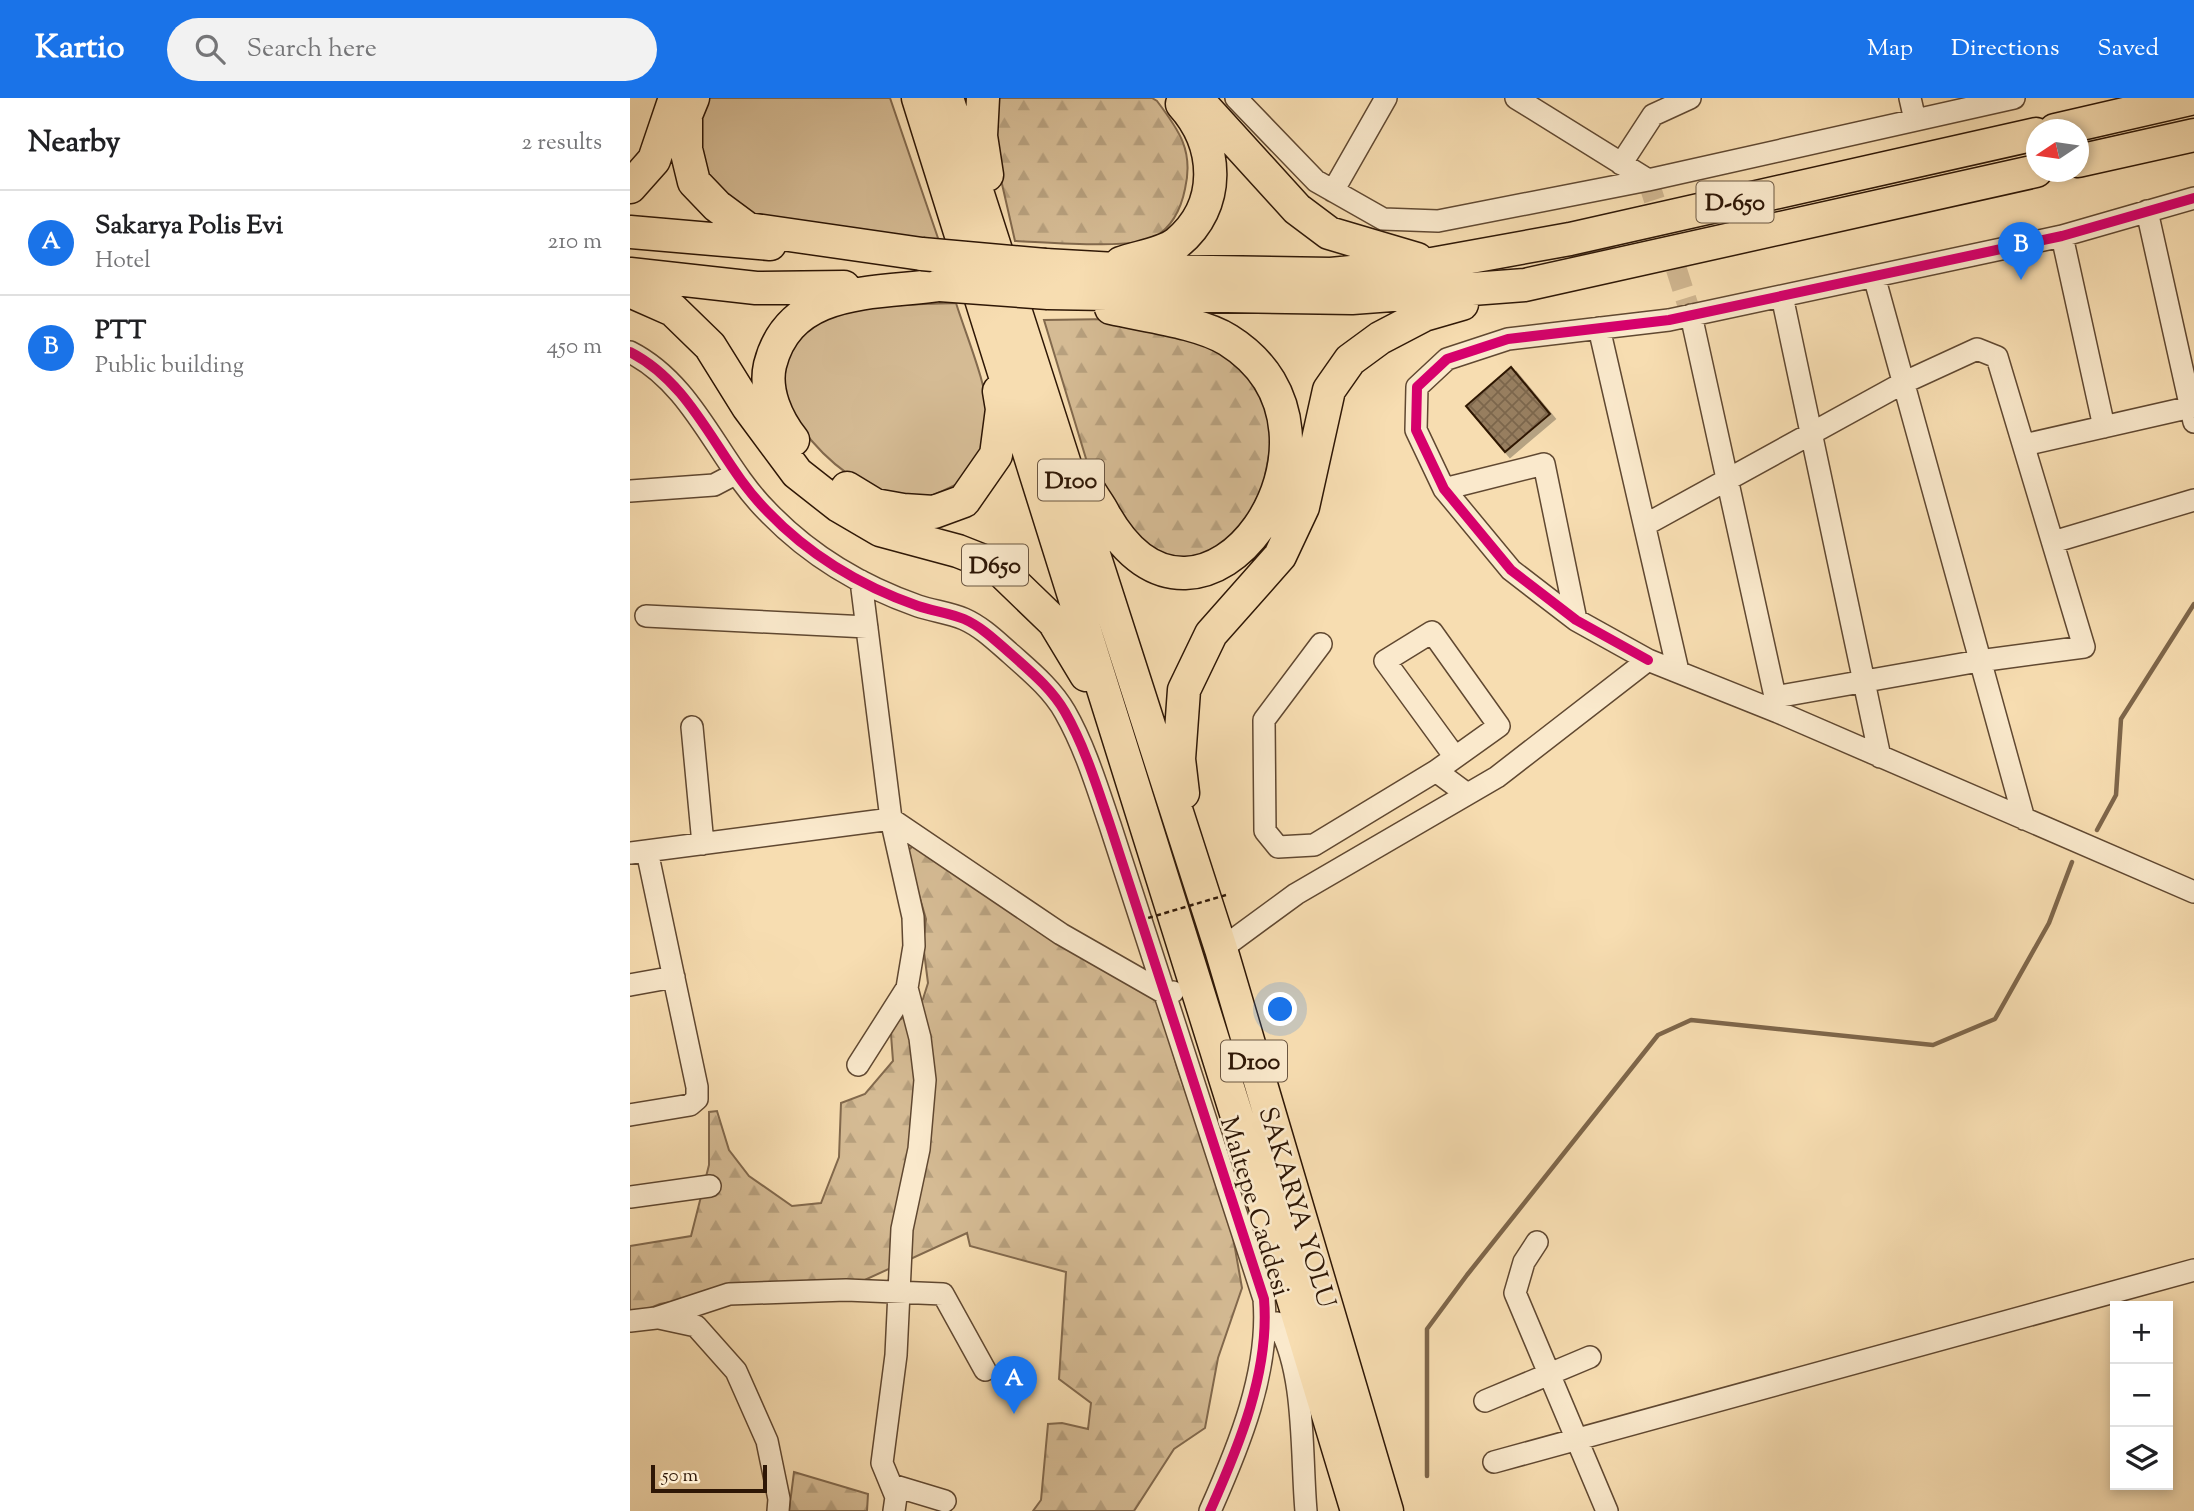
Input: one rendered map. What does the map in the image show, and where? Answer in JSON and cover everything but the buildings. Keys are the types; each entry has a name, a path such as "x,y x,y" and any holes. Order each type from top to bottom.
{"highway":[{"path":"630,187 654,160 675,98"},
{"path":"693,98 686,115 686,149 694,182 717,206 748,229 922,254 1046,279 1216,334 1240,349 1261,370 1282,410 1285,456 1271,506 1252,537 1225,561 1189,572 1169,570 1135,554 1116,534 1091,496 1032,356"},
{"path":"911,98 931,136"},
{"name":"D100","path":"918,98 983,307 1181,990 1357,1511"},
{"name":"D100","path":"947,98 1032,356 1192,864"},
{"path":"983,98 981,136 999,256"},
{"path":"1046,279 1101,269 1175,245 1198,222 1211,187 1209,150 1193,117 1177,98"},
{"path":"1196,98 1297,209 1329,233 1432,264"},
{"path":"2089,122 2194,98"},
{"path":"2089,159 2194,135"},
{"name":"D-650","path":"1432,264 1570,240 2026,136"},
{"name":"D-650","path":"1525,285 2026,173"},
{"path":"630,232 922,254"},
{"path":"1101,269 1331,274 1432,264"},
{"path":"630,274 756,288 940,285 1046,279 1352,298 1467,292 1525,285"},
{"path":"940,285 825,300 798,316 776,341 768,374 775,413 811,460 840,484 875,505 934,512 964,501 996,455 1002,409 983,307"},
{"path":"1192,864 1179,759 1184,690 1211,634 1280,556 1303,507 1329,390 1350,360 1380,338 1424,315 1525,285"},
{"name":"D650","path":"630,290 673,310 710,346 748,407 797,473 839,506 880,530 958,551 996,566 1054,622 1086,674 1181,990"},
{"name":"SAKARYA YOLU","path":"1192,864 1220,949 1387,1511"}],"street":[{"path":"1236,98 1316,181 1383,219 1438,221 1648,180 2014,98"},
{"path":"1333,191 1386,98"},
{"path":"1516,98 1648,180"},
{"path":"1621,164 1653,115 1690,98"},
{"path":"1910,98 1915,120"},
{"path":"2194,198 2062,236 1691,315 1508,339 1447,359 1417,387 1416,430 1444,489 1511,570 1576,620 1648,660 1777,704 1880,757 2194,892"},
{"path":"2024,445 2104,427 2193,414 2147,211"},
{"path":"2062,236 2104,427"},
{"path":"1874,276 2024,819"},
{"path":"1782,296 1880,757"},
{"path":"1691,315 1777,704"},
{"path":"1599,328 1678,671"},
{"path":"1645,526 1903,383 1976,349 1997,357 2084,647 1979,661 1864,683 1777,704"},
{"name":"Maltepe Caddesi","path":"630,352 662,375 681,395 713,435 735,474 767,512 836,568 919,607 964,619 990,636 1041,682 1064,710 1084,751 1181,990 1264,1299 1266,1322 1258,1372 1241,1431 1210,1511"},
{"path":"1444,489 1544,464 1576,620"},
{"path":"630,491 714,485 735,474"},
{"path":"2053,542 2194,500"},
{"path":"858,1065 907,988 914,946 913,916 891,819 862,581"},
{"path":"646,616 867,627"},
{"path":"1321,643 1264,720 1265,831 1278,847 1314,845 1436,771 1499,726 1432,632 1385,661 1455,757"},
{"path":"1220,949 1296,894 1497,777 1648,660"},
{"path":"692,727 704,844"},
{"path":"1436,771 1468,794"},
{"path":"630,1115 690,1105 697,1099 697,1087 674,976 638,852 891,819 1061,934 1181,990"},
{"path":"630,985 674,976"},
{"path":"894,1511 896,1497 882,1463 896,1355 902,1229 919,1149 925,1080 920,1038 907,988"},
{"path":"630,1197 710,1186"},
{"path":"1537,1242 1524,1262 1515,1293 1607,1511"},
{"path":"1494,1462 1576,1442 2194,1270"},
{"path":"630,1321 656,1318 729,1294 943,1294 985,1370"},
{"path":"656,1318 696,1326 736,1371 767,1441 779,1499 778,1511"},
{"path":"1266,1322 1277,1323 1285,1336 1295,1379 1302,1507"},
{"path":"1485,1401 1590,1357"},
{"path":"892,1485 945,1501"}],"path":[{"path":"1148,918 1226,895"}],"green space":[{"path":"708,98 890,98 939,241 757,221 736,210 698,163 697,130"},
{"path":"998,98 1152,98 1157,101 1183,142 1188,163 1183,196 1171,222 1155,237 1128,243 1015,241 994,149"},
{"path":"956,303 981,377 987,407 989,429 984,447 975,466 963,480 952,487 918,499 888,495 861,483 835,464 812,441 793,415 783,388 783,362 796,339 807,327 832,316 885,306"},
{"path":"1112,319 1187,335 1243,363 1267,398 1273,433 1263,487 1235,540 1197,563 1155,555 1097,495 1044,320"},
{"path":"913,846 1159,1002 1177,1067 1230,1220 1242,1288 1218,1358 1205,1428 1174,1449 1134,1511 1033,1511 1041,1500 1048,1424 1062,1423 1088,1429 1091,1403 1059,1379 1066,1272 970,1246 967,1233 856,1284 707,1295 660,1304 630,1316 630,1246 691,1236 709,1165 709,1112 717,1111 729,1150 749,1176 792,1206 821,1203 839,1157 841,1103 865,1094 893,1061 890,1021 901,1019 923,999 928,983 923,944 926,919 914,878 902,856"},
{"path":"794,1472 868,1494 867,1511 789,1511"}],"waterway":[{"path":"2097,830 2116,795 2121,719 2194,604"},
{"path":"1427,1476 1427,1329 1658,1035 1691,1020 1933,1045 1995,1019 2049,923 2072,862"}],"tunnel":[{"path":"1648,180 1691,315"}],"cycle path":[{"path":"1648,660 1576,620 1511,570 1444,489 1416,430 1417,387 1447,359 1508,339 1669,320 2062,236 2194,198"},
{"path":"630,352 653,366 672,384 750,491 800,542 837,568 876,589 918,606 959,617 977,626 1040,681 1060,704 1072,725 1110,825 1264,1299 1265,1326 1257,1381 1232,1461 1210,1511"}],"place":[{"name":"PTT","path":"2021,280"},
{"name":"Sakarya Polis Evi","path":"1014,1414"}]}
